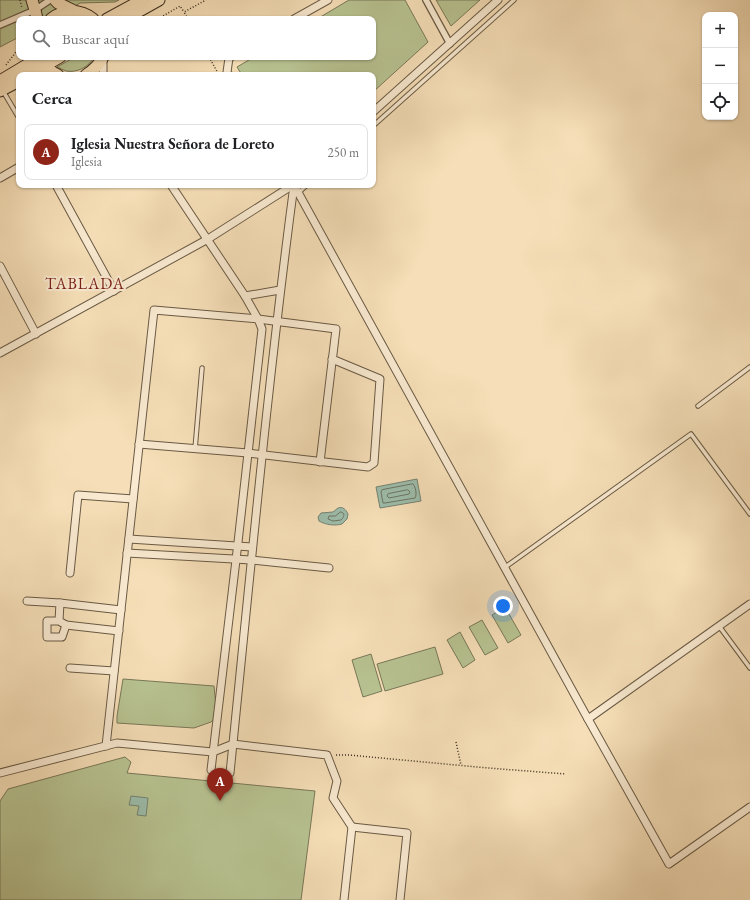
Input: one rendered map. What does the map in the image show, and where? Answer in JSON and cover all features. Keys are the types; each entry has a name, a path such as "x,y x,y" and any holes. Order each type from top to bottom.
{"main road":[{"path":"55,0 74,11 88,16"},
{"path":"113,16 142,0"},
{"path":"131,16 159,0"},
{"path":"56,16 62,12 74,11"},
{"path":"31,72 41,60"},
{"path":"23,72 41,60"},
{"path":"43,60 52,72"},
{"path":"92,72 102,60"},
{"path":"1,87 16,77"},
{"path":"1,87 16,82"}],"street":[{"path":"21,16 35,10 50,0"},
{"path":"299,16 328,0"},
{"path":"426,0 450,44"},
{"path":"376,109 498,0"},
{"path":"0,25 16,18"},
{"path":"103,60 103,72"},
{"path":"227,72 230,60"},
{"path":"0,178 16,169"},
{"path":"58,188 114,291"},
{"path":"174,188 245,296 258,319 262,330 210,770"},
{"path":"0,354 208,239 288,188"},
{"path":"230,773 252,547 293,188"},
{"path":"295,188 669,864 750,807"},
{"path":"0,266 36,334"},
{"path":"245,296 280,290"},
{"path":"106,746 154,310 258,319 336,329 320,462"},
{"path":"139,444 248,453 368,468 374,463 380,379 332,359"},
{"path":"70,572 78,494 133,499"},
{"path":"129,539 252,547"},
{"path":"127,552 251,560 329,568"},
{"path":"27,601 121,610"},
{"path":"59,621 60,603"},
{"path":"588,719 750,604"},
{"path":"66,626 62,637 47,637 47,621 59,621 66,626 119,631"},
{"path":"70,668 114,671"},
{"path":"0,773 117,743 213,752 233,744 327,755 337,781 333,798 352,827 344,900"},
{"path":"352,827 407,833 400,900"}],"lane":[{"path":"376,123 514,0"},
{"path":"1,87 16,113"},
{"path":"298,193 304,188"},
{"path":"698,406 750,367"},
{"path":"195,449 202,368"},
{"path":"504,568 691,434 750,514"},
{"path":"720,626 750,668"}],"path":[{"path":"184,12 206,0"},
{"path":"163,16 180,6 186,16"},
{"path":"4,67 16,52"},
{"path":"211,60 217,72"},
{"path":"456,742 461,766"},
{"path":"327,755 349,755 566,774"}],"green space":[{"path":"0,0 119,0 115,2 80,3 57,16 16,16 16,39 0,47"},
{"path":"349,0 405,0 428,42 376,89 376,72 240,72 237,67 249,60 376,60 376,16 322,16"},
{"path":"436,0 480,0 451,26"},
{"path":"70,60 92,60 86,66 74,71 66,71 57,67"},
{"path":"505,607 521,635 508,643 492,615"},
{"path":"482,620 498,648 485,655 469,627"},
{"path":"460,632 475,660 463,668 447,640"},
{"path":"435,647 443,674 385,691 377,664"},
{"path":"371,654 382,691 363,697 352,660"},
{"path":"123,679 214,686 217,716 211,722 194,728 117,723"},
{"path":"125,757 131,762 127,773 315,791 301,900 0,900 0,801 8,789"}],"water":[{"path":"417,479 421,501 380,508 376,487"},
{"path":"338,508 343,508 348,514 347,519 342,524 330,525 319,521 318,517 321,513 333,512"},
{"path":"131,796 148,798 146,816 137,815 139,806 129,805"}],"place":[{"name":"Iglesia Nuestra Señora de Loreto","path":"220,801"}],"district":[{"name":"TABLADA","path":"85,283"}]}
